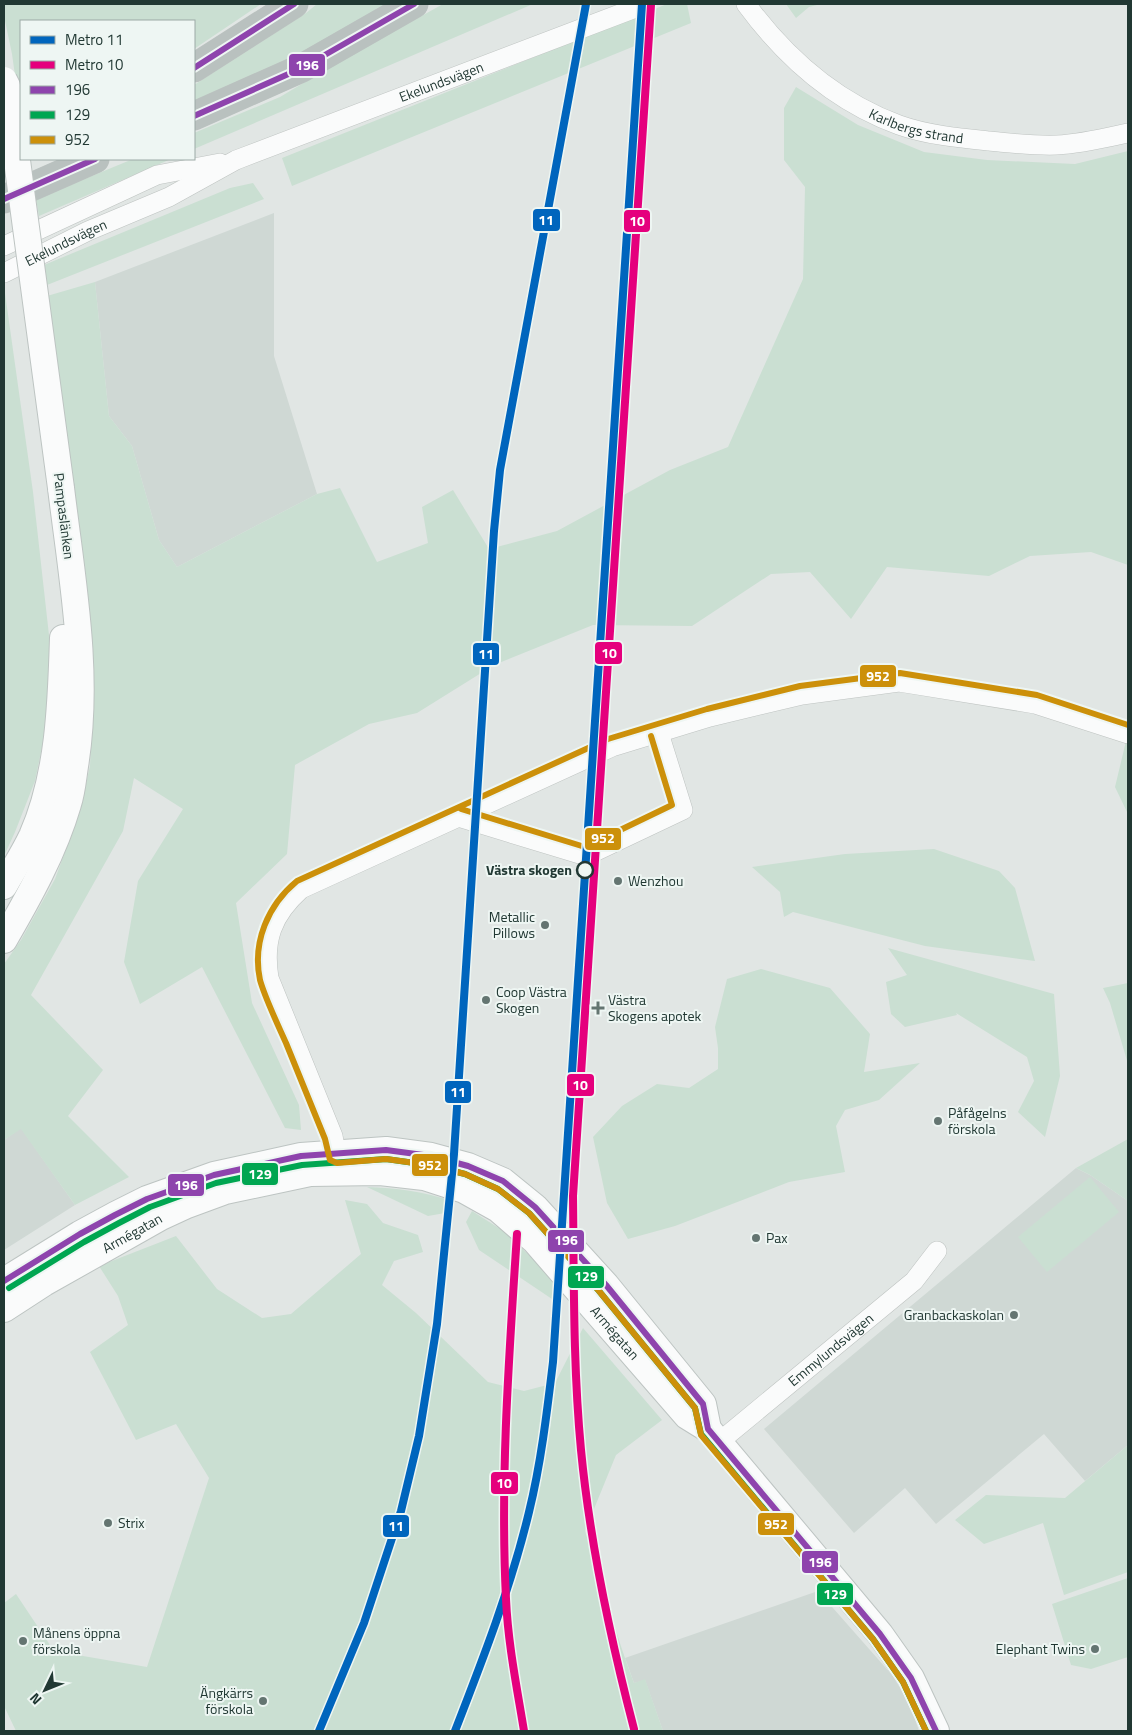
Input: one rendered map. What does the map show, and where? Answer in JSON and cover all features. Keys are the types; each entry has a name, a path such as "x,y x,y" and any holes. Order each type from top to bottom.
{"highway":[{"path":"195,67 294,4"},
{"path":"195,116 302,68 414,4"},
{"path":"4,164 20,157"},
{"path":"4,199 93,160"}],"main road":[{"name":"Pampaslänken","path":"4,80 7,86 54,489 63,630 56,745 47,793 32,836 4,886"},
{"name":"Pampaslänken","path":"4,177 54,489 75,604 81,680 80,737 69,803 48,857 26,903 4,940"},
{"name":"Armégatan","path":"4,1308 154,1208 214,1175 305,1165 338,1164 386,1150 431,1156 468,1166 503,1181 535,1207 606,1285 703,1404 713,1435 880,1634 911,1678 936,1731"},
{"name":"Armégatan","path":"4,1281 80,1234 154,1208"}],"street":[{"name":"Ekelundsvägen","path":"4,273 88,231 169,197 236,160 646,4"},
{"name":"Karlbergs strand","path":"746,4 802,67 834,92 866,110 900,125 948,137 1037,145 1070,144 1128,133"},
{"name":"Ekelundsvägen","path":"4,246 157,175 236,160"},
{"path":"338,1164 333,1136 269,978 267,950 277,914 288,900 301,889 612,747 710,717 802,695 899,682 1035,704 1128,734"},
{"path":"458,817 586,856 683,810 659,733"},
{"name":"Emmylundsvägen","path":"713,1435 914,1281 936,1252"}],"shaded area":[{"path":"274,213 274,356 317,494 177,567 159,540 132,446 109,416 95,282"},
{"path":"21,1128 75,1205 4,1250 4,1140"},
{"name":"Granbackaskolan","path":"1076,1168 1090,1175 1128,1201 1128,1445 1085,1481 1044,1434 936,1524 905,1488 854,1533 764,1429"},
{"path":"818,1591 892,1675 910,1704 919,1731 663,1731 645,1680 634,1683 625,1658"}],"green space":[{"path":"4,4 261,4 195,48 195,20 20,20 20,111 12,54 4,16"},
{"path":"317,4 388,4 336,37 195,104 195,84"},
{"path":"443,4 533,4 195,149 195,133 280,97"},
{"path":"667,4 687,4 691,23 292,186 282,158"},
{"path":"786,4 821,4 809,7 796,18"},
{"path":"796,87 858,125 924,152 987,160 1075,164 1128,151 1128,565 1091,552 1030,556 989,576 887,567 851,619 810,572 771,574 692,626 593,625 494,665 417,713 369,724 295,765 287,854 236,903 252,1003 299,1105 301,1130 285,1128 202,967 140,1004 124,962 138,881 183,809 134,778 123,831 31,995 103,1070 68,1116 129,1177 75,1205 21,1129 4,1140 4,964 21,940 55,879 79,814 90,766 92,716 90,664 74,485 47,296 95,282 109,416 132,446 159,540 177,567 317,494 340,488 377,562 428,543 422,507 453,490 489,549 557,531 670,470 728,447 803,279 805,187 784,160 784,108"},
{"path":"131,160 169,160 39,216 36,199"},
{"path":"253,183 264,199 47,285 44,265 230,188"},
{"path":"4,286 33,492 52,662 47,723 35,781 4,856"},
{"path":"1128,737 1128,814 1115,787"},
{"path":"934,849 999,871 1015,888 1035,961 925,946 793,912 784,917 780,892 752,867 845,854"},
{"path":"888,948 1054,994 1060,1076 1045,1137 1018,1112 1034,1081 1027,1057 956,1013 957,1015 905,1027 891,1014 886,982 907,975"},
{"path":"761,969 830,988 870,1034 864,1072 920,1063 879,1100 845,1110 836,1126 845,1172 789,1182 675,1226 628,1239 607,1203 593,1137 622,1106 657,1084 689,1088 718,1069 715,1027 727,979"},
{"path":"1128,983 1128,1064 1110,1003 1103,988"},
{"path":"1128,1139 1128,1201 1090,1175 1076,1168"},
{"path":"1090,1177 1119,1212 1047,1272 1018,1237"},
{"path":"367,1187 409,1191 451,1201 445,1213 428,1216"},
{"path":"345,1200 367,1204 383,1223 418,1235 423,1252 394,1261 382,1285 416,1313 488,1382 524,1391 555,1383 583,1328 662,1420 616,1455 585,1531 634,1683 645,1679 663,1731 16,1731 4,1706 4,1603 16,1594 54,1651 147,1667 209,1478 176,1424 136,1440 90,1352 128,1325 118,1296 99,1266 176,1236 217,1289 262,1318 291,1314 361,1254"},
{"path":"472,1211 505,1232 564,1292 555,1301 479,1250 466,1222"},
{"path":"1128,1445 1128,1572 1064,1595 1043,1523 984,1544 955,1520 986,1495 1065,1498"},
{"path":"1128,1578 1128,1657 1091,1669 1071,1665 1052,1604"}],"metro line":[{"name":"11","path":"319,1731 364,1623 401,1511 419,1436 437,1324 454,1154 494,531 500,470 586,4"},
{"name":"11","path":"455,1731 496,1623 522,1540 540,1456 553,1362 642,4"},
{"name":"10","path":"634,1729 602,1590 585,1485 581,1450 574,1323 573,1196 651,5"},
{"name":"10","path":"517,1234 506,1417 504,1554 509,1633 524,1731"}],"transit line":[{"name":"196","path":"195,67 294,4"},
{"name":"196","path":"195,116 302,68 414,4"},
{"name":"196","path":"4,199 93,160"},
{"name":"952","path":"926,1731 903,1682 873,1639 701,1435 695,1408 599,1291 529,1213 498,1189 465,1174 429,1165 386,1159 337,1163 330,1160 325,1139 262,987 258,966 258,952 270,913 278,901 297,881 608,739 707,709 800,686 900,673 1037,695 1128,725"},
{"name":"952","path":"461,809 585,847 672,805 651,736"},
{"name":"196","path":"4,1281 80,1234 147,1199 214,1175 301,1156 386,1150 431,1156 468,1166 503,1181 535,1207 606,1285 703,1404 708,1429 880,1634 911,1678 936,1731"},
{"name":"129","path":"9,1288 84,1242 150,1207 216,1183 302,1165 386,1159 429,1165 465,1174 498,1189 529,1213 599,1291 695,1408 701,1434 873,1639 903,1682 926,1731"}],"place":[{"name":"Västra skogen","path":"585,870"},
{"name":"Wenzhou","path":"618,881"},
{"name":"Metallic Pillows","path":"545,925"},
{"name":"Coop Västra Skogen","path":"486,1000"},
{"name":"Västra Skogens apotek","path":"598,1008"},
{"name":"Påfågelns förskola","path":"938,1121"},
{"name":"Pax","path":"756,1238"},
{"name":"Granbackaskolan","path":"1014,1315"},
{"name":"Strix","path":"108,1523"},
{"name":"Månens öppna förskola","path":"23,1641"},
{"name":"Elephant Twins","path":"1095,1649"},
{"name":"Ängkärrs förskola","path":"263,1701"}]}
